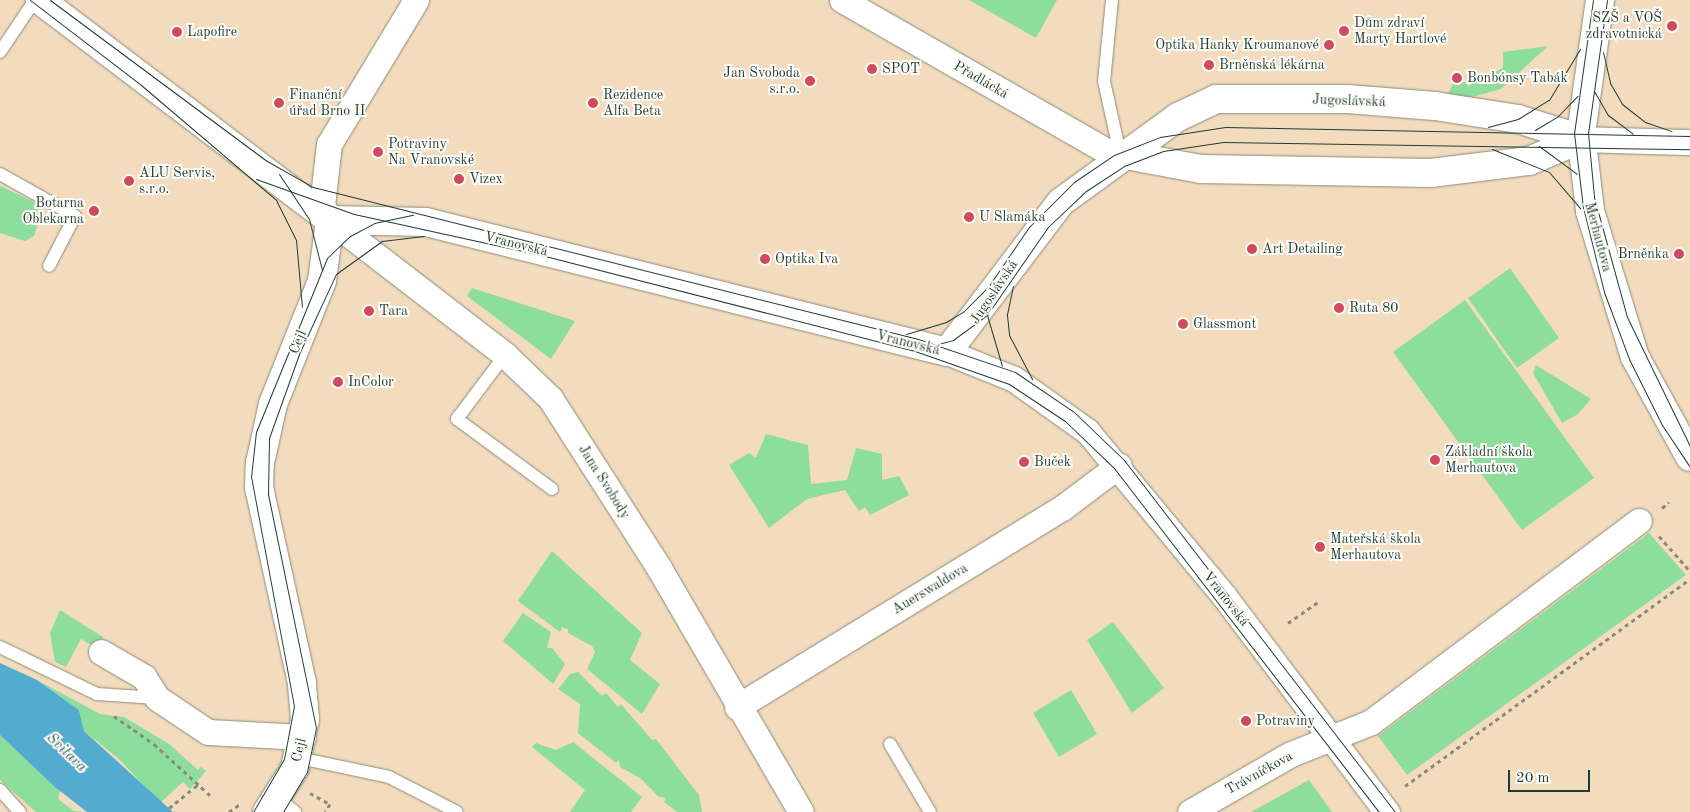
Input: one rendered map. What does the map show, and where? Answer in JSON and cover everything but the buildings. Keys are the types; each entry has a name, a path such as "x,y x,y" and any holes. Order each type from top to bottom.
{"street":[{"path":"40,0 330,220"},
{"path":"330,220 321,190 329,144 416,0"},
{"name":"Přadlácká","path":"842,0 1126,157"},
{"name":"Merhautova","path":"1600,0 1581,138 1590,211 1622,320 1652,394 1690,457"},
{"name":"Jugoslávská","path":"946,352 978,316 1043,222 1077,188 1126,157 1178,117 1216,99 1348,99 1435,106 1518,119 1581,138 1690,142"},
{"name":"Jugoslávská","path":"1126,157 1201,169 1431,173 1529,161 1581,138"},
{"name":"Vranovská","path":"330,220 426,222 946,352 998,371 1038,395 1087,432 1119,465 1387,812"},
{"name":"Jana Svobody","path":"330,220 505,355 541,386 659,568 737,707 801,812"},
{"name":"Cejl","path":"280,808 301,748 302,683 259,487 260,463 273,404 322,282 330,220"},
{"name":"Auerswaldova","path":"737,707 1062,508 1119,465"},
{"path":"1330,738 1371,722 1639,521"},
{"path":"101,652 144,677 156,698 208,732 301,748"},
{"name":"Trávníčkova","path":"1190,812 1291,754 1330,738"}],"lane":[{"path":"0,52 35,0"},
{"path":"1112,0 1104,81 1126,157"},
{"path":"0,174 75,216 48,266"},
{"path":"505,355 457,419 552,489"},
{"path":"0,648 97,694 156,698"},
{"path":"890,744 930,812"},
{"path":"301,748 389,777 457,812"},
{"path":"0,790 20,812"}],"path":[{"path":"1665,505 1669,502"},
{"path":"1684,564 1690,571"},
{"path":"1405,786 1690,579"},
{"path":"1288,623 1319,601"},
{"path":"97,694 104,709 154,744 212,796"},
{"path":"169,808 199,784"}],"green space":[{"path":"969,0 1057,0 1036,38"},
{"path":"1548,46 1501,89 1465,99 1446,97 1454,82 1466,82 1468,86 1503,68 1503,52"},
{"path":"0,186 32,201 42,212 34,236 25,241 0,233"},
{"path":"1510,268 1559,338 1517,368 1468,298"},
{"path":"472,288 575,321 551,359 467,296"},
{"path":"1465,300 1594,478 1522,530 1393,352"},
{"path":"1536,365 1591,399 1578,414 1562,423 1533,373"},
{"path":"766,434 808,445 811,484 847,480 856,448 882,454 882,480 899,476 909,495 870,515 865,507 859,511 845,490 807,499 769,528 729,465 749,453 756,458"},
{"path":"1649,533 1686,575 1407,775 1378,736"},
{"path":"552,551 642,633 630,660 660,684 642,714 587,669 595,652 592,646 568,633 568,629 562,627 560,632 518,601"},
{"path":"60,610 103,637 97,648 81,639 66,667 55,662 50,633"},
{"path":"523,613 551,632 547,648 552,648 565,664 553,684 503,641"},
{"path":"1113,622 1164,688 1132,713 1087,640"},
{"path":"578,672 602,696 606,693 618,707 621,704 652,740 656,739 699,795 702,812 677,812 664,802 666,798 659,797 640,778 620,767 619,760 616,763 578,733 580,704 558,689 570,674"},
{"path":"37,680 100,714 124,717 169,744 198,770 201,767 206,771 190,789 183,782 160,803 119,759 84,731 79,710"},
{"path":"1071,690 1097,734 1059,757 1033,713"},
{"path":"0,735 60,791 58,799 74,811 87,812 36,812 0,780"},
{"path":"573,742 642,797 631,812 570,812 585,790 532,747 536,743 556,750"},
{"path":"1309,780 1332,812 1251,812"}],"water":[{"name":"Svitava","path":"0,663 37,680 79,710 84,731 173,812 87,812 55,787 0,735"}],"tram line":[{"path":"30,0 141,85 276,200 296,240 302,307"},
{"path":"50,0 267,161 313,187 918,339 1015,372 1074,412 1124,460 1395,812"},
{"path":"1593,0 1574,133 1583,207 1604,292 1629,359 1662,425 1690,467"},
{"path":"1607,0 1588,133 1594,197 1627,317 1690,446"},
{"path":"1488,127 1518,119 1549,100 1580,49"},
{"path":"1603,52 1610,83 1622,104 1645,122 1671,131"},
{"path":"1594,91 1608,115 1633,134"},
{"path":"1535,130 1558,116 1577,96"},
{"path":"906,334 946,322 964,311 988,287 1029,227 1074,182 1114,155 1160,137 1225,127 1690,136"},
{"path":"938,344 953,340 987,315 1048,227 1086,191 1124,166 1163,151 1223,142 1690,149"},
{"path":"1539,146 1577,174"},
{"path":"1492,149 1549,172 1580,208"},
{"path":"279,174 309,219 322,270"},
{"path":"256,179 354,214 545,256 912,350 1009,384 1065,421 1114,468 1379,812"},
{"path":"253,812 284,759 294,706 251,477 256,432 327,258 350,236 374,223 413,215"},
{"path":"283,812 307,772 316,728 268,495 269,438 299,354 336,274 382,241 424,236"},
{"path":"997,281 987,315 1002,366"},
{"path":"1013,286 1007,315 1009,335 1032,379"}],"place":[{"name":"SZŠ a VOŠ zdravotnická","path":"1672,26"},
{"name":"Dům zdraví Marty Hartlové","path":"1344,31"},
{"name":"Lapofire","path":"177,32"},
{"name":"Optika Hanky Kroumanové","path":"1329,45"},
{"name":"Brněnská lékárna","path":"1209,65"},
{"name":"SPOT","path":"872,69"},
{"name":"Bonbónsy Tabák","path":"1457,78"},
{"name":"Jan Svoboda s.r.o.","path":"810,81"},
{"name":"Finanční úřad Brno II","path":"279,103"},
{"name":"Rezidence Alfa Beta","path":"593,103"},
{"name":"Potraviny Na Vranovské","path":"378,152"},
{"name":"Vizex","path":"459,179"},
{"name":"ALU Servis, s.r.o.","path":"129,181"},
{"name":"Botarna Oblekarna","path":"94,211"},
{"name":"U Slamáka","path":"969,217"},
{"name":"Art Detailing","path":"1252,249"},
{"name":"Brněnka","path":"1679,254"},
{"name":"Optika Iva","path":"765,259"},
{"name":"Ruta 80","path":"1339,308"},
{"name":"Tara","path":"369,311"},
{"name":"Glassmont","path":"1183,324"},
{"name":"InColor","path":"338,382"},
{"name":"Základní škola Merhautova","path":"1435,460"},
{"name":"Buček","path":"1024,462"},
{"name":"Mateřská škola Merhautova","path":"1320,547"},
{"name":"Potraviny","path":"1246,721"}]}
